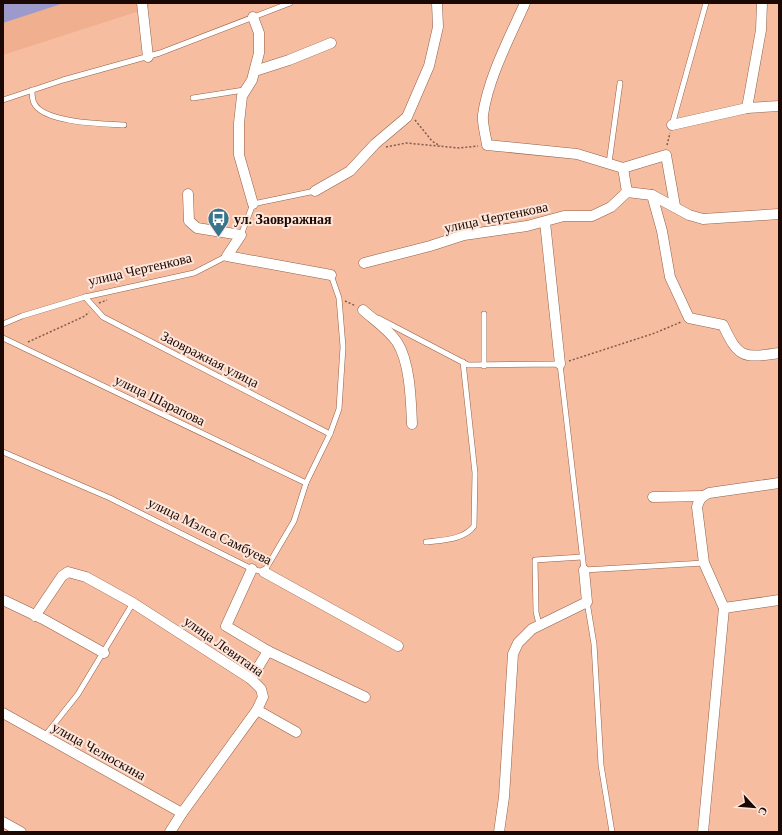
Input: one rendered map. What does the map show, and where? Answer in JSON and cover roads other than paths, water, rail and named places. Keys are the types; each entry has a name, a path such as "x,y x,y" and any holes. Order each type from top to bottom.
{"street":[{"path":"142,3 148,57"},
{"path":"315,191 350,171 369,150 407,117 429,66 438,27 438,3"},
{"path":"525,3 501,57 489,91 483,116 488,145 577,154 623,168 666,155 675,206"},
{"path":"747,108 760,30 762,3"},
{"path":"253,204 239,155 239,123 242,96 255,70 259,53 259,32 254,17"},
{"path":"255,70 289,60 331,43"},
{"path":"672,125 747,108 779,106"},
{"path":"623,168 627,192 652,196 703,219 779,214"},
{"name":"улица Чертенкова","path":"364,263 430,246 464,235 545,222 564,216 592,216 611,207 627,192"},
{"path":"188,194 189,222 197,228 241,235 227,256 331,275"},
{"path":"652,196 662,231 670,277 689,318 723,325 730,340 739,352 748,356 779,353"},
{"path":"545,222 560,364"},
{"path":"363,310 397,342 404,359 409,385 412,424"},
{"path":"703,832 724,608 704,563 697,507 698,501 709,493 779,483"},
{"path":"654,497 703,496"},
{"path":"252,569 226,626 268,651 365,696"},
{"path":"498,832 504,797 513,654 518,643 539,624 587,602 584,570"},
{"name":"улица Левитана","path":"35,616 55,584 62,576 68,572 86,577 133,603 251,679 261,689 263,697 257,710 182,813 170,832"},
{"name":"улица Мэлса Самбуева","path":"264,572 398,646"},
{"path":"3,600 43,619 104,653"},
{"path":"724,608 779,600"},
{"path":"251,679 268,651"},
{"path":"257,710 296,732"},
{"name":"улица Челюскина","path":"3,713 182,813"},
{"path":"3,822 21,832"}],"lane":[{"path":"3,100 32,90 148,57 290,3"},
{"path":"672,125 706,3"},
{"path":"609,163 620,83"},
{"path":"32,90 34,103 47,114 70,120 124,124"},
{"path":"193,98 246,90"},
{"path":"241,235 253,204 315,191"},
{"name":"улица Чертенкова","path":"3,324 22,316 85,297 194,273 227,256"},
{"path":"264,572 294,521 306,483 330,434 339,409 343,347 339,298 331,275"},
{"name":"Заовражная улица","path":"85,297 103,316 330,434"},
{"path":"363,310 468,365 560,364 584,570 704,563"},
{"path":"484,314 484,366"},
{"name":"улица Шарапова","path":"3,338 306,483"},
{"path":"426,542 453,538 469,533 474,526 475,473 463,362"},
{"name":"улица Мэлса Самбуева","path":"3,452 110,498 252,569 264,572"},
{"path":"539,624 536,612 535,560 582,557"},
{"path":"587,602 596,667 602,765 612,832"},
{"path":"44,737 78,694 133,603"}],"place":[{"name":"ул. Заовражная","path":"218,238"}]}
